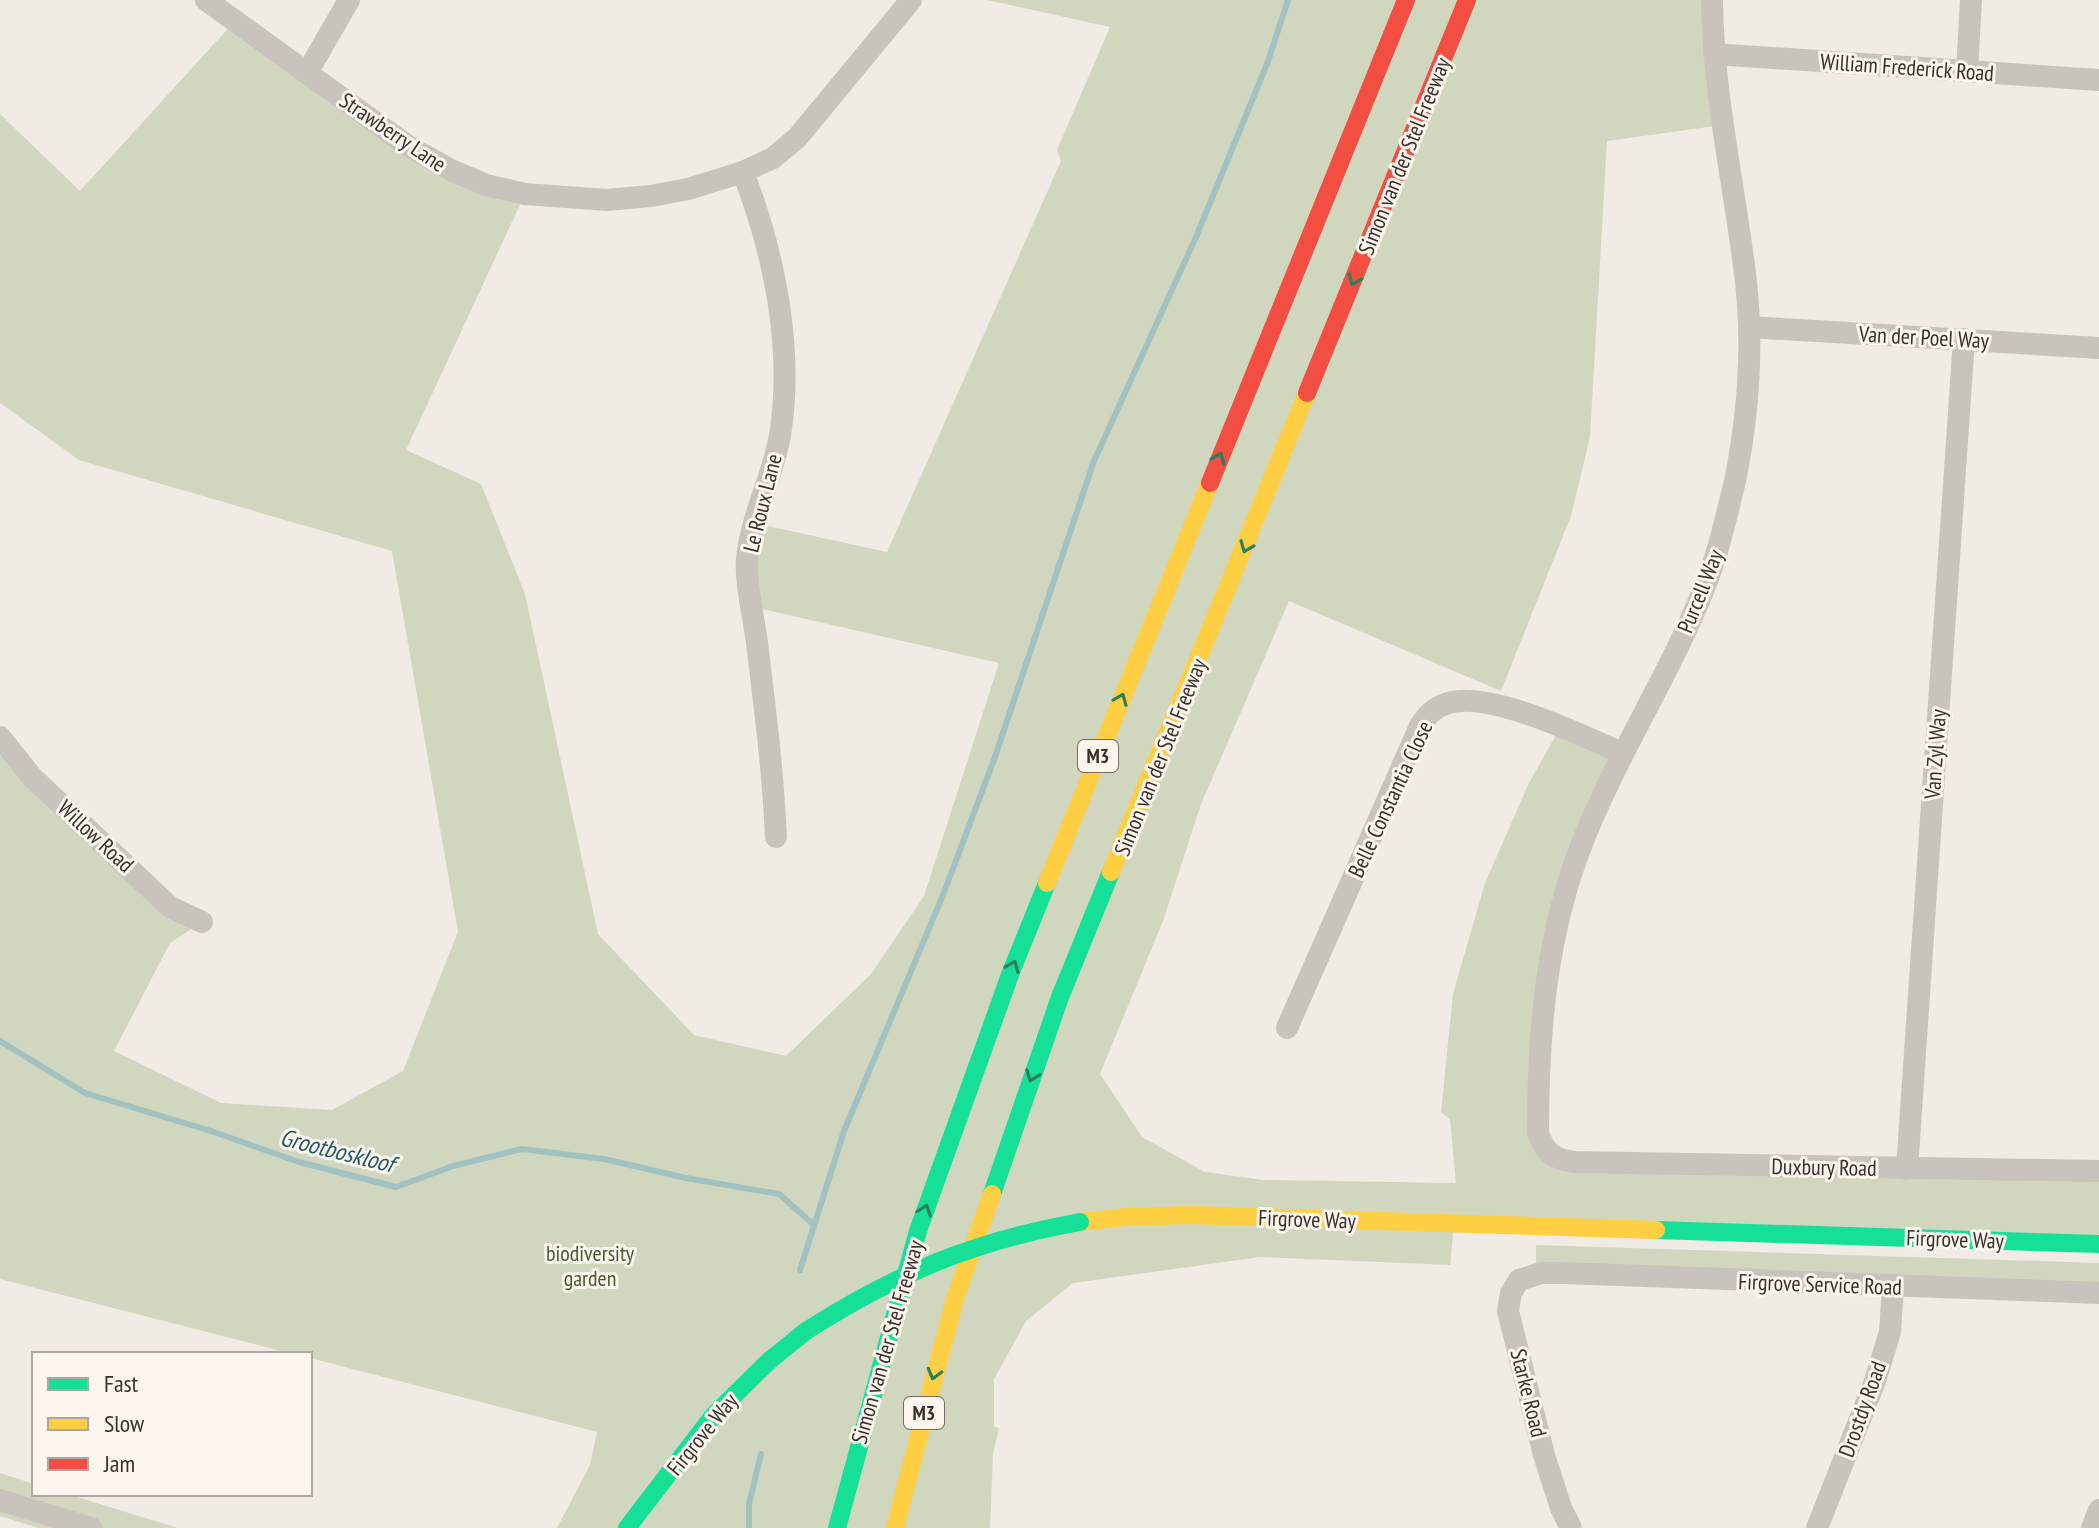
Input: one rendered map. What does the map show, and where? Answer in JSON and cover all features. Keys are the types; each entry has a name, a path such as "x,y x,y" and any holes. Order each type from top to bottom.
{"main road":[{"name":"Simon van der Stel Freeway","path":"837,1528 918,1231 1000,1001 1406,0"},
{"name":"Simon van der Stel Freeway","path":"895,1528 955,1299 1060,997 1467,0"},
{"name":"Firgrove Way","path":"627,1528 713,1416 758,1371 806,1331 852,1301 930,1262 1001,1238 1080,1222 1191,1215 2099,1244"}],"street":[{"name":"Strawberry Lane","path":"206,0 408,146 453,171 486,185 525,194 607,200 688,189 743,172 773,158 797,138 911,0"},
{"path":"307,73 349,0"},
{"name":"Purcell Way","path":"1550,1155 1538,1133 1541,1026 1557,922 1584,837 1622,753 1679,645 1716,558 1736,476 1748,367 1749,327 1746,283 1714,54 1712,0"},
{"path":"1967,71 1971,0"},
{"name":"William Frederick Road","path":"1714,54 2099,80"},
{"name":"Le Roux Lane","path":"743,172 757,207 770,256 781,327 784,387 779,437 754,523 747,561 773,778 776,837"},
{"name":"Van der Poel Way","path":"1749,327 2099,348"},
{"name":"Van Zyl Way","path":"1907,1169 1964,339"},
{"name":"Belle Constantia Close","path":"1287,1028 1428,714 1450,702 1462,700 1489,704 1561,726 1622,753"},
{"name":"Willow Road","path":"0,737 32,777 170,907 202,922"},
{"name":"Duxbury Road","path":"1550,1155 1574,1162 2099,1171"},
{"name":"Firgrove Service Road","path":"1541,1273 2099,1293"},
{"name":"Starke Road","path":"1541,1273 1519,1280 1511,1293 1508,1311 1544,1455 1561,1508 1571,1528"},
{"name":"Drostdy Road","path":"1817,1528 1875,1381 1890,1332 1893,1287"},
{"path":"0,1500 91,1528"},
{"path":"2092,1528 2099,1510"}],"green space":[{"name":"biodiversity garden","path":"987,0 1712,0 1722,125 1607,141 1590,437 1571,516 1501,691 1289,601 1201,804 1163,921 1100,1074 1142,1137 1205,1172 1263,1180 1456,1183 1450,1119 1441,1112 1453,994 1485,883 1529,783 1561,726 1622,753 1584,837 1541,1026 1550,1155 2099,1171 2099,1244 1454,1225 1450,1265 1260,1257 1073,1283 1026,1321 994,1379 994,1427 999,1428 993,1454 990,1528 557,1528 590,1465 597,1432 312,1359 312,1352 285,1352 0,1279 0,737 32,777 202,922 170,943 114,1051 221,1103 332,1110 403,1071 458,932 392,551 79,460 0,403 0,114 80,191 234,22 408,146 525,194 406,450 481,484 525,594 598,934 694,1035 786,1056 871,974 924,896 999,663 753,607 754,523 887,552 1061,161 1057,150 1110,27"},
{"path":"1536,1245 2099,1263 2099,1284 1536,1266"},
{"path":"0,1473 32,1483 32,1496 74,1496 178,1528 38,1528 0,1516"}],"waterway":[{"path":"800,1270 844,1131 943,895 995,757 1094,461 1196,237 1267,64 1288,0"},
{"name":"Grootboskloof","path":"0,1041 85,1093 211,1131 299,1162 396,1187 453,1166 522,1149 604,1159 686,1178 779,1194 813,1224"},
{"path":"749,1528 749,1504 761,1454"}],"traffic: fast":[{"path":"992,1194 1060,997 1111,872"},
{"path":"837,1528 918,1231 1011,972 1047,883"},
{"path":"806,1331 872,1292 937,1262 1005,1239 1080,1222"},
{"path":"1656,1230 2099,1244"},
{"path":"627,1528 713,1416 769,1361 806,1331"}],"traffic: slow":[{"path":"1111,872 1307,393"},
{"path":"1047,883 1210,483"},
{"path":"895,1528 955,1299 992,1194"},
{"path":"1080,1222 1191,1215 1656,1230"}],"traffic: jam":[{"path":"1210,483 1406,0"},
{"path":"1307,393 1467,0"}]}
